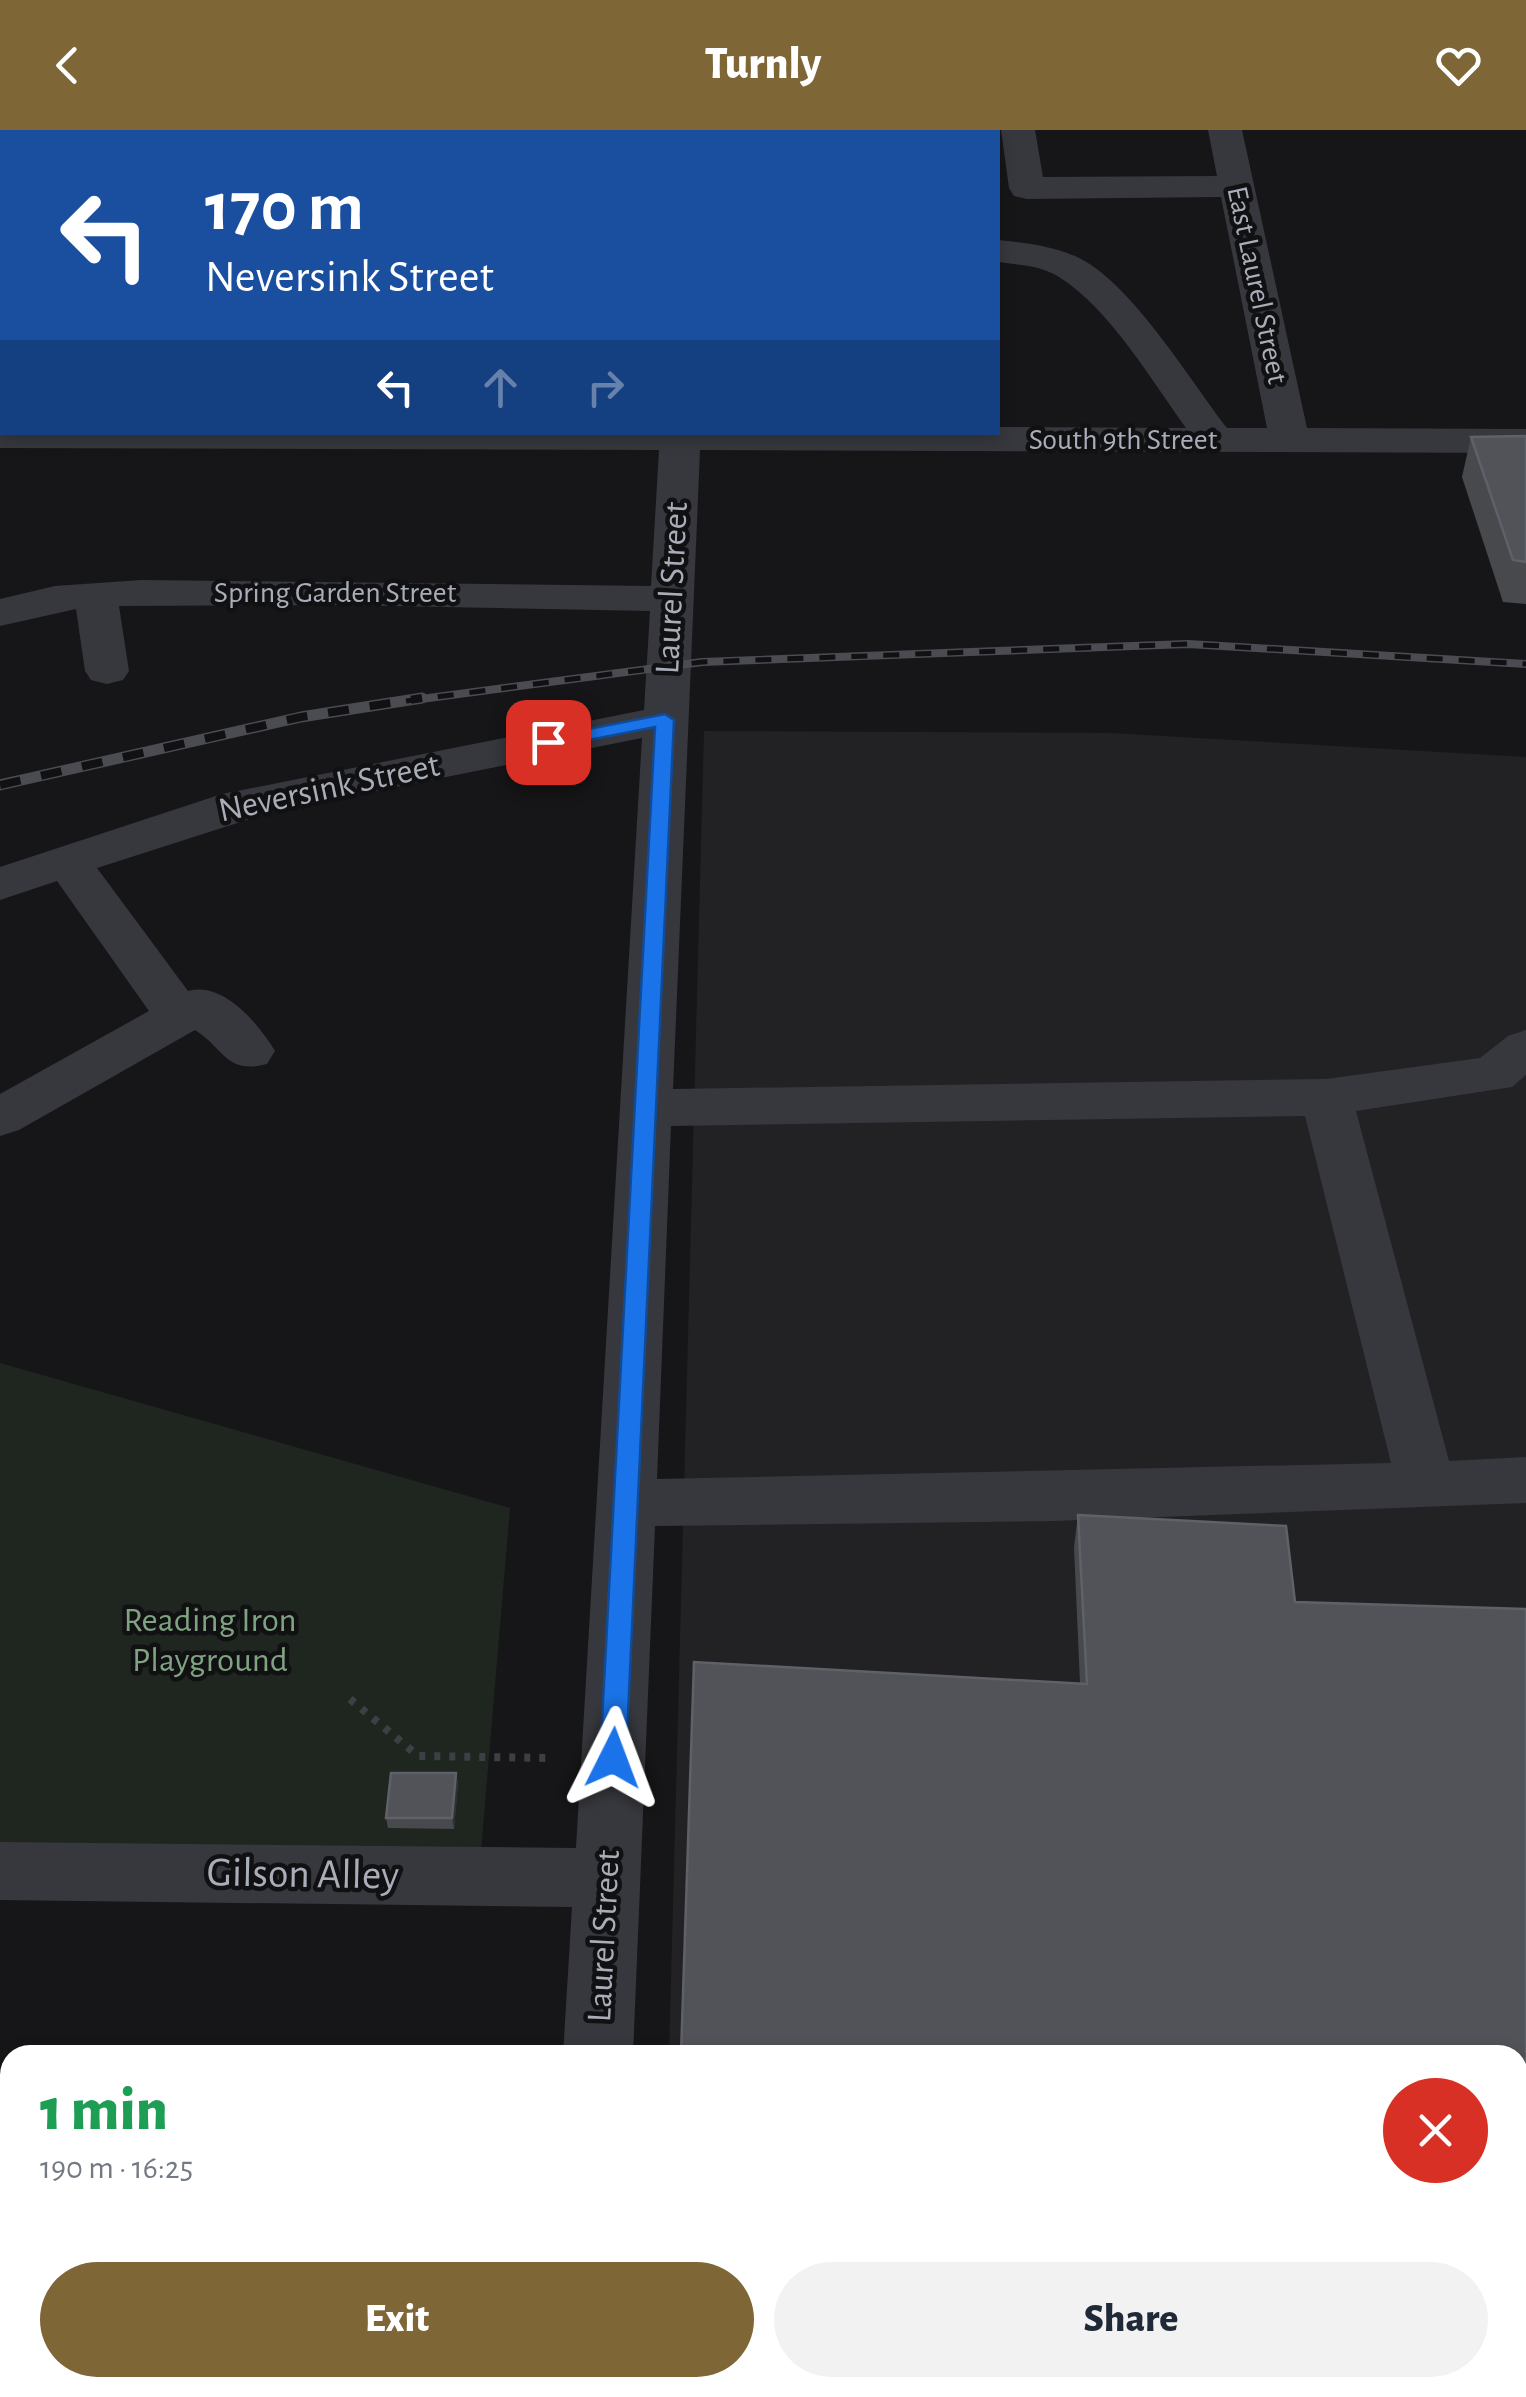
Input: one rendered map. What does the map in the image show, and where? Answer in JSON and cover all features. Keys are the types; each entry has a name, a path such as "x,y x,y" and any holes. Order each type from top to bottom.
{"street":[{"path":"1018,130 1026,188 1236,186"},
{"name":"East Laurel Street","path":"1224,130 1290,440"},
{"path":"1000,251 1036,256 1073,270 1102,296 1216,440"},
{"name":"South 9th Street","path":"0,436 1526,441"},
{"name":"Laurel Street","path":"599,2045 680,439"},
{"name":"Spring Garden Street","path":"11,598 323,591 672,600"},
{"path":"96,595 106,671"},
{"name":"Neversink Street","path":"0,884 222,809 274,796 665,720"},
{"path":"67,862 180,1017"},
{"path":"0,1116 202,1004 249,1052"},
{"path":"646,1108 1326,1097 1494,1074 1526,1048"},
{"path":"1326,1097 1426,1486"},
{"path":"625,1503 1054,1497 1526,1480"},
{"name":"Gilson Alley","path":"0,1871 607,1878"}],"path":[{"path":"350,1699 418,1756 613,1758"}],"shaded area":[{"path":"704,731 1111,733 1526,757 1526,2045 669,2045"}],"green space":[{"name":"Reading Iron Playground","path":"0,1363 510,1508 481,1851 0,1846"}],"building":[{"path":"1526,436 1526,562 1513,560 1471,437"},
{"path":"1078,1515 1286,1526 1295,1602 1526,1609 1526,2045 681,2045 694,1662 1087,1684"},
{"path":"391,1773 456,1773 452,1818 386,1818"}],"railway":[{"path":"406,701 702,662 1188,644 1526,664"},
{"path":"0,785 301,717 422,698"}],"route":[{"path":"548,742 665,720 613,1758"}]}
